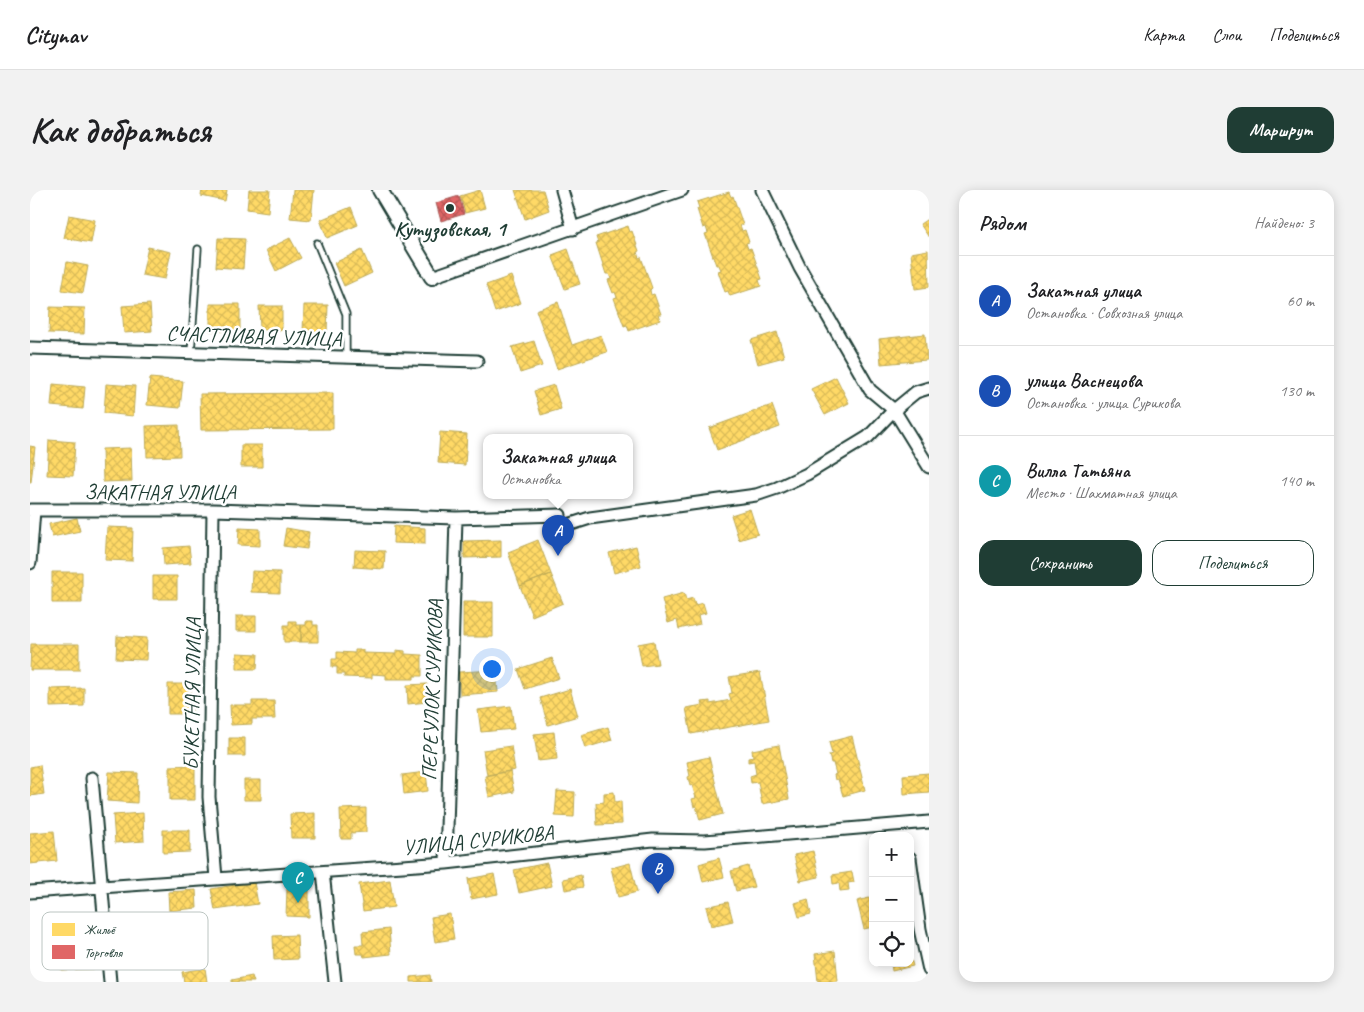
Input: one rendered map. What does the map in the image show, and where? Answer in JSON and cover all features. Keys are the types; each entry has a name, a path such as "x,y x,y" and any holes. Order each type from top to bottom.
{"street":[{"path":"380,190 432,277 682,190"},
{"path":"562,190 574,228"},
{"path":"762,190 800,268 870,390 894,410 929,467"},
{"name":"СЧАСТЛИВАЯ УЛИЦА","path":"30,348 477,361"},
{"path":"565,526 590,518 756,495 777,488 807,474 868,437 894,410 916,392 929,388"},
{"path":"30,563 32,510"},
{"name":"ЗАКАТНАЯ УЛИЦА","path":"32,510 213,510 456,518 560,515"},
{"name":"БУКЕТНАЯ УЛИЦА","path":"213,510 209,797 216,878"},
{"name":"ПЕРЕУЛОК СУРИКОВА","path":"446,862 456,518"},
{"path":"92,778 104,912"},
{"name":"УЛИЦА СУРИКОВА","path":"30,892 446,862 654,840 705,842 906,830 929,822"},
{"path":"323,872 335,982"},
{"path":"913,877 920,929 929,970"}],"lane":[{"path":"316,243 346,314 346,358"},
{"path":"191,353 198,249"}],"building: Жильё":[{"path":"202,190 227,190 225,201 201,196"},
{"path":"249,190 270,190 268,212 247,209"},
{"path":"293,190 314,190 311,220 290,218"},
{"path":"480,190 485,208 465,213 460,196"},
{"path":"515,190 543,190 549,210 525,219"},
{"path":"729,192 731,197 733,196 743,225 740,225 742,231 745,230 749,242 746,243 748,249 751,248 762,279 759,280 761,286 730,296 728,291 725,292 718,271 721,270 719,265 716,265 705,234 708,233 706,227 703,228 697,209 699,208 697,202"},
{"path":"351,207 358,225 327,238 320,220"},
{"path":"69,215 95,220 91,243 64,238"},
{"path":"929,218 929,236 928,236 920,224"},
{"path":"628,226 630,232 632,231 639,251 637,252 639,258 641,257 652,288 650,290 651,295 654,294 661,314 658,314 660,320 629,331 627,325 624,326 614,298 617,297 615,292 613,293 608,280 611,279 609,274 606,274 596,243 598,243 596,237"},
{"path":"218,238 245,239 243,269 216,267"},
{"path":"290,238 301,258 276,271 266,250"},
{"path":"148,247 171,252 165,279 142,275"},
{"path":"568,249 580,284 565,289 552,255"},
{"path":"362,250 372,273 344,286 334,263"},
{"path":"928,250 929,287 915,289 911,253"},
{"path":"67,262 88,266 83,293 62,290"},
{"path":"511,276 521,303 495,312 486,285"},
{"path":"558,302 572,345 601,335 607,352 557,369 536,310"},
{"path":"150,304 152,331 124,333 122,306"},
{"path":"210,304 240,304 240,331 210,331"},
{"path":"304,305 328,305 327,333 303,332"},
{"path":"259,306 282,306 282,330 260,330"},
{"path":"50,307 85,308 84,334 49,333"},
{"path":"777,332 784,357 758,364 751,340"},
{"path":"925,334 927,360 881,364 879,339"},
{"path":"534,341 542,366 520,373 512,347"},
{"path":"836,377 849,403 825,415 811,389"},
{"path":"150,378 183,381 180,408 147,405"},
{"path":"53,384 85,387 83,409 51,406"},
{"path":"106,384 135,386 133,416 104,413"},
{"path":"554,385 561,409 541,415 534,391"},
{"path":"333,393 333,429 201,430 200,394"},
{"path":"772,405 780,427 717,450 709,428"},
{"path":"179,425 180,456 147,457 146,426"},
{"path":"440,432 467,434 465,465 438,463"},
{"path":"49,440 75,442 73,476 47,475"},
{"path":"241,445 262,445 262,467 241,467"},
{"path":"30,446 35,447 31,482 30,482"},
{"path":"131,448 132,481 103,482 102,449"},
{"path":"750,509 758,534 739,540 731,515"},
{"path":"77,518 80,531 52,537 49,524"},
{"path":"394,526 425,528 425,544 393,543"},
{"path":"107,527 133,528 132,561 105,560"},
{"path":"239,528 260,529 260,546 238,545"},
{"path":"286,528 309,532 307,549 283,546"},
{"path":"501,540 501,557 464,558 464,541"},
{"path":"538,540 551,574 520,586 508,552"},
{"path":"189,546 191,563 164,565 163,548"},
{"path":"636,546 641,566 614,573 609,553"},
{"path":"355,550 385,551 384,569 354,567"},
{"path":"252,571 280,572 280,593 251,592"},
{"path":"52,572 82,572 82,603 52,603"},
{"path":"551,574 563,603 532,616 520,586"},
{"path":"153,576 177,576 177,599 153,599"},
{"path":"684,593 686,600 693,598 695,605 703,603 706,613 698,615 700,624 679,629 677,620 668,623 662,599"},
{"path":"463,602 493,602 493,637 463,637"},
{"path":"236,616 256,616 256,631 236,631"},
{"path":"289,621 296,621 296,625 301,625 301,642 284,642 284,625 289,625"},
{"path":"306,621 313,621 313,625 318,625 318,642 301,642 301,625 306,625"},
{"path":"117,636 147,638 146,660 116,659"},
{"path":"654,641 658,664 642,666 638,644"},
{"path":"31,644 79,644 79,670 30,670"},
{"path":"355,650 363,650 363,653 396,654 396,650 405,651 405,654 422,655 422,676 414,676 414,679 386,679 386,675 372,674 372,678 344,677 344,674 337,674 337,667 332,667 332,659 337,659 337,652 355,653"},
{"path":"237,653 258,654 257,669 237,669"},
{"path":"552,658 559,678 525,689 518,669"},
{"path":"496,670 498,692 460,695 459,672"},
{"path":"760,672 769,720 691,734 686,708 703,705 702,702 710,701 710,704 731,700 729,694 732,693 729,677"},
{"path":"168,684 191,684 192,714 168,714"},
{"path":"427,684 428,702 408,704 407,685"},
{"path":"84,688 84,706 50,707 50,689"},
{"path":"570,689 578,716 548,725 540,698"},
{"path":"252,701 274,701 275,719 252,719 252,724 231,725 230,705 252,705"},
{"path":"511,706 514,729 481,732 478,710"},
{"path":"608,727 612,740 585,748 581,735"},
{"path":"554,732 557,759 538,761 534,734"},
{"path":"852,736 865,790 843,796 838,779 835,780 834,775 836,774 829,755 832,754 829,742"},
{"path":"229,738 245,738 245,756 229,756"},
{"path":"779,745 789,799 762,804 758,782 751,783 750,776 756,774 754,761 748,762 748,758 753,757 752,750"},
{"path":"511,746 515,770 487,775 483,750"},
{"path":"709,757 723,814 700,820 692,799 696,798 692,785 690,786 687,762"},
{"path":"40,765 44,794 30,796 30,767"},
{"path":"195,765 195,800 170,800 170,766"},
{"path":"510,771 514,792 489,797 485,776"},
{"path":"109,772 138,773 137,803 107,801"},
{"path":"426,772 428,791 404,794 402,775"},
{"path":"929,773 929,792 904,794 903,775"},
{"path":"244,780 261,780 261,800 244,800"},
{"path":"557,791 575,792 574,817 555,816"},
{"path":"614,792 615,802 621,801 622,824 597,825 596,803 604,802 604,793"},
{"path":"366,808 366,832 351,833 351,839 341,839 340,809"},
{"path":"143,813 144,841 115,843 113,815"},
{"path":"315,813 315,838 291,838 290,814"},
{"path":"163,830 190,830 190,852 163,853"},
{"path":"54,831 57,861 30,864 30,833"},
{"path":"813,851 819,877 800,881 794,855"},
{"path":"719,858 724,877 703,882 699,864"},
{"path":"547,863 552,886 519,893 514,870"},
{"path":"630,863 637,892 618,897 611,868"},
{"path":"748,866 754,887 736,891 731,871"},
{"path":"852,872 854,882 848,883 849,890 840,891 839,883 833,884 832,875"},
{"path":"494,874 498,894 471,899 468,879"},
{"path":"581,875 583,887 565,890 563,879"},
{"path":"390,880 394,907 363,911 359,884"},
{"path":"254,882 258,904 215,910 211,889"},
{"path":"287,889 309,890 309,917 286,916"},
{"path":"196,890 197,908 169,911 168,892"},
{"path":"869,898 869,928 864,929 857,901"},
{"path":"808,899 811,914 799,917 795,903"},
{"path":"728,902 733,921 711,926 706,907"},
{"path":"450,914 454,939 435,942 431,917"},
{"path":"389,929 391,954 364,957 363,954 356,954 355,945 363,945 362,932"},
{"path":"297,935 298,959 274,960 273,936"},
{"path":"835,951 838,981 818,982 815,954"},
{"path":"892,967 909,967 892,971"},
{"path":"205,970 207,982 184,982 182,972"},
{"path":"430,975 431,982 411,982 411,977"},
{"path":"252,976 254,982 232,982 232,980"}],"building: Торговля":[{"name":"Кутузовская, 1","path":"459,196 464,214 441,221 436,203"}],"place":[{"name":"Кутузовская, 1","path":"450,208"},
{"name":"Закатная улица","path":"558,556"},
{"name":"улица Васнецова","path":"658,894"},
{"name":"Вилла Татьяна","path":"298,903"}]}
